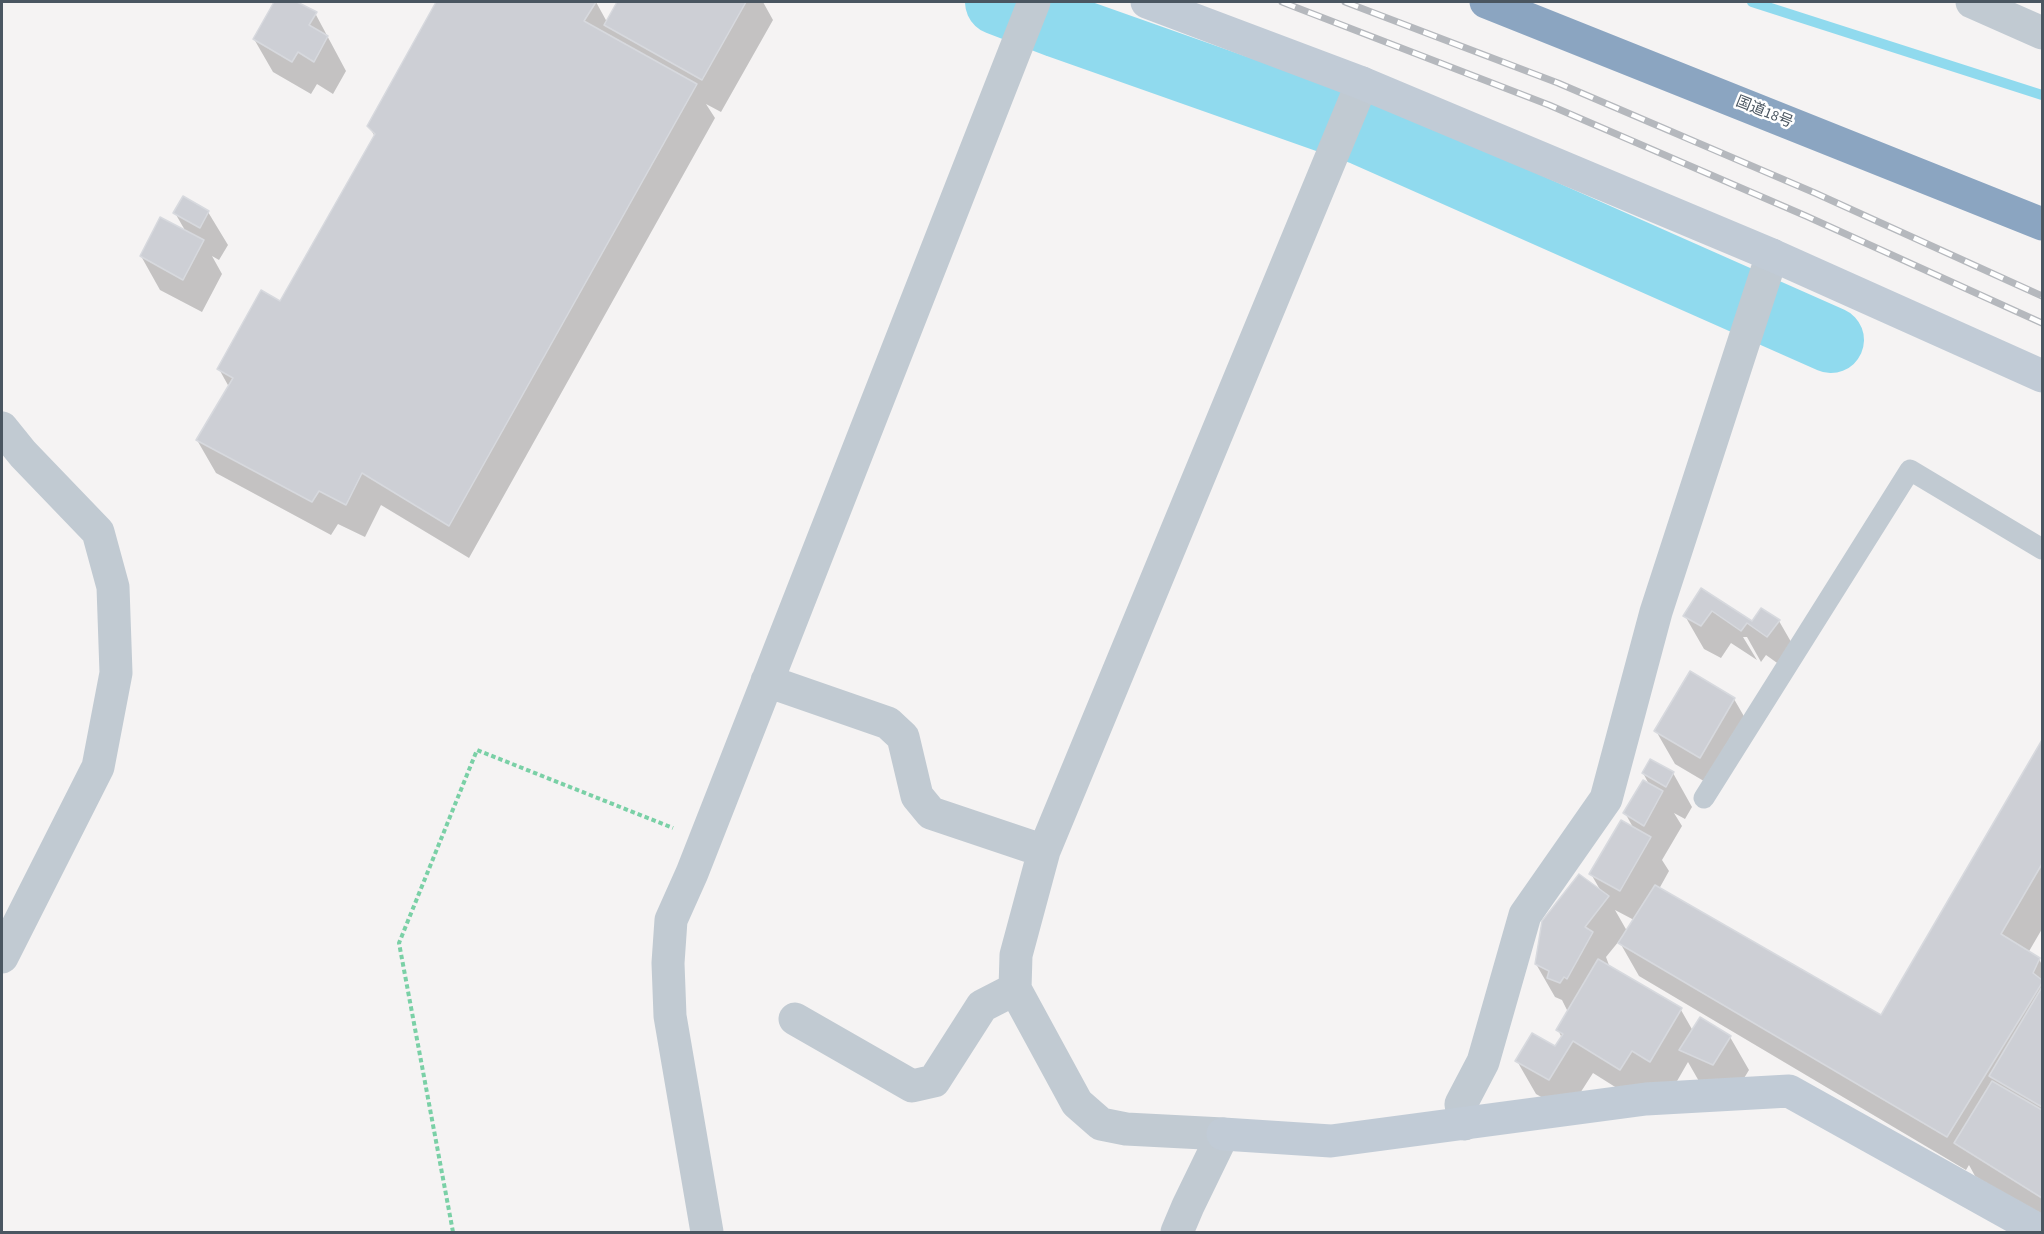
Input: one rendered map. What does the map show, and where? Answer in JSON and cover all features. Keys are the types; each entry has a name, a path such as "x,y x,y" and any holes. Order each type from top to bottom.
{"highway":[{"name":"国道18号","path":"1486,2 2043,225"}],"street":[{"path":"707,1233 670,1016 668,963 671,920 1034,2"},
{"path":"1147,2 1362,83 1772,255 2043,376"},
{"path":"1972,2 2043,33"},
{"path":"1362,83 1044,851 1016,955 1014,989 1077,1104 1101,1124 1126,1129 1331,1141 1646,1099 1789,1091 2023,1227"},
{"path":"1464,1124 1461,1104 1483,1062 1525,915 1606,799 1656,612 1772,255"},
{"path":"2,428 23,454 98,532 113,587 116,673 98,767 2,957"},
{"path":"767,681 888,723 903,737 917,796 931,813 1044,851"},
{"path":"795,1019 912,1086 934,1081 982,1006 1014,989"},
{"path":"1177,1233 1223,1134"}],"lane":[{"path":"1704,798 1910,470 2043,549"}],"path":[{"path":"453,1233 399,943 477,750 704,841"}],"building":[{"path":"274,2 297,2 317,12 309,25 328,36 314,62 298,52 292,62 253,39"},
{"path":"436,2 596,2 584,21 697,84 449,526 362,473 346,505 319,491 312,502 196,440 233,378 217,369 261,290 280,301 375,134 367,126"},
{"path":"617,2 746,2 702,80 604,25"},
{"path":"183,196 209,211 200,228 173,213"},
{"path":"160,217 204,240 183,280 140,256"},
{"path":"1701,588 1752,621 1761,608 1780,620 1767,637 1747,623 1741,631 1712,611 1701,626 1683,616"},
{"path":"1690,671 1735,698 1700,758 1654,731"},
{"path":"2042,740 2042,864 2001,934 2040,958 2033,973 2042,980 2042,983 1947,1137 1618,943 1655,885 1881,1015"},
{"path":"1650,759 1674,772 1666,787 1642,773"},
{"path":"1643,780 1663,791 1644,826 1623,813"},
{"path":"1621,820 1651,837 1620,891 1589,874"},
{"path":"1579,874 1609,896 1585,927 1593,932 1567,979 1564,977 1560,983 1547,978 1549,971 1535,964 1542,921"},
{"path":"1598,959 1682,1008 1650,1062 1632,1051 1620,1070 1573,1041 1549,1080 1515,1061 1532,1033 1555,1046 1563,1034 1556,1030"},
{"path":"2042,987 2042,1107 1989,1076"},
{"path":"1700,1017 1731,1036 1713,1065 1679,1050"},
{"path":"1992,1081 2042,1110 2042,1198 1954,1143"}],"waterway":[{"path":"998,2 1364,133 1831,340"},
{"path":"1752,2 2042,95"}],"railway":[{"path":"1282,2 1549,105 1806,216 2042,323"},
{"path":"1345,2 1558,83 1815,193 2042,296"}]}
